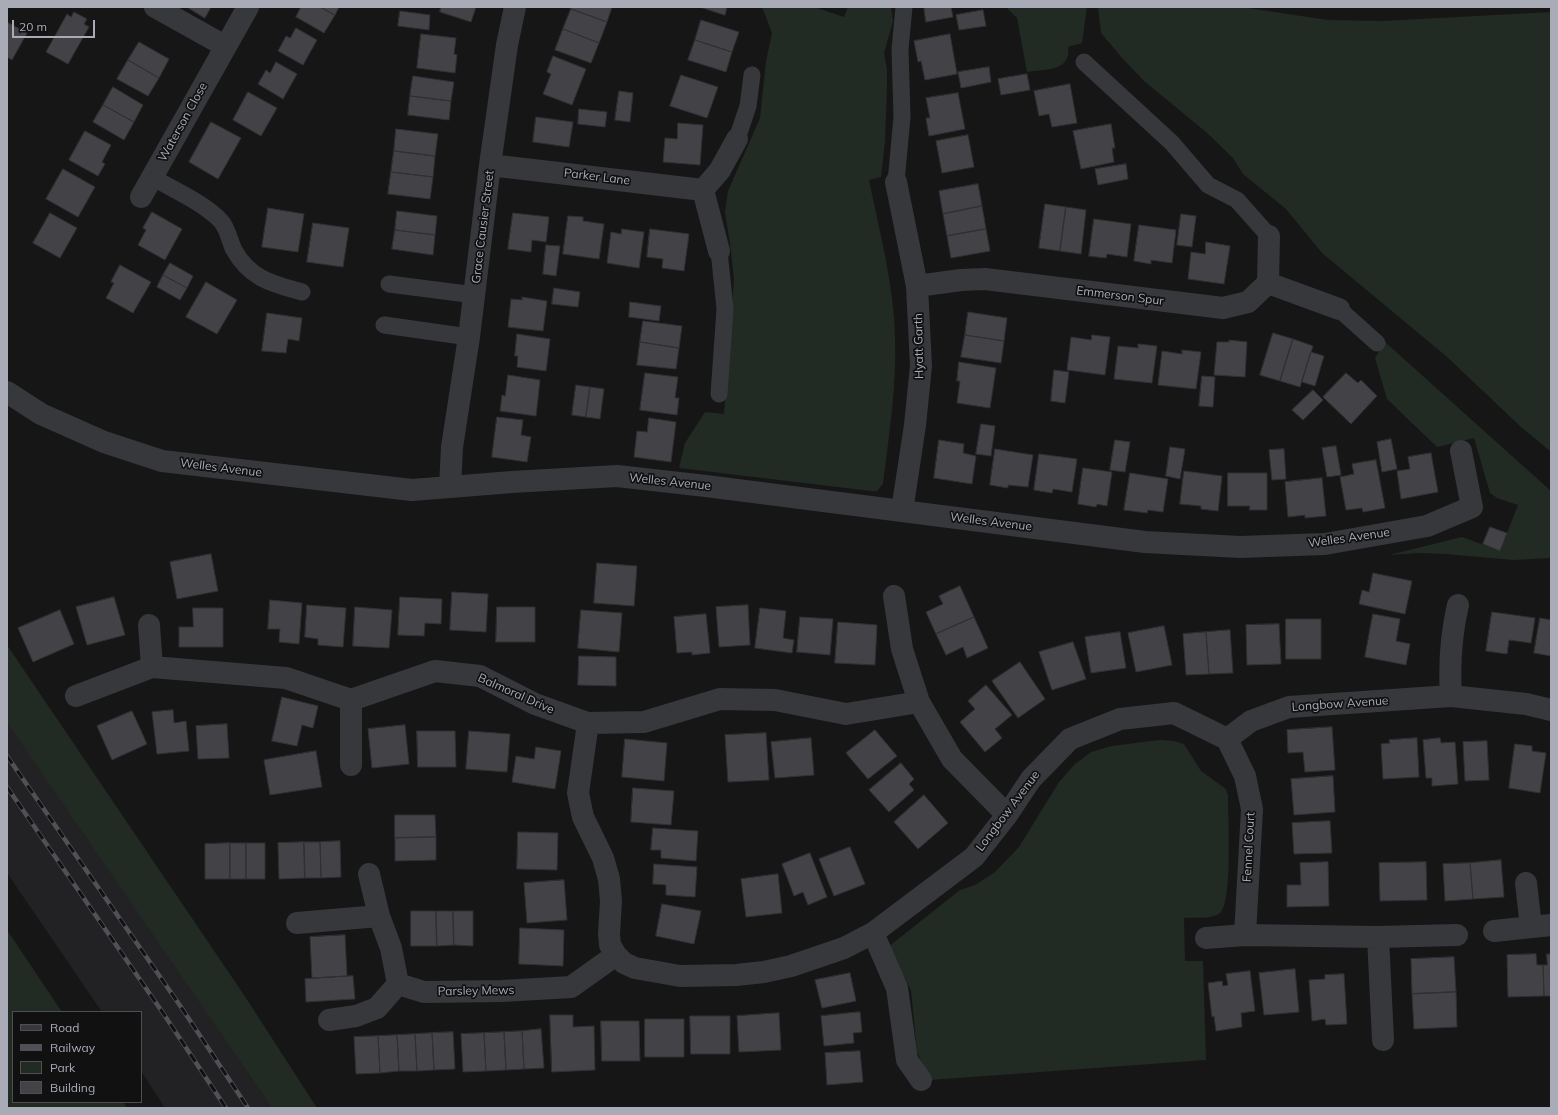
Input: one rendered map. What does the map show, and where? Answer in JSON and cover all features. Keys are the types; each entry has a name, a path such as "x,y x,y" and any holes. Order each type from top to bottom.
{"street":[{"path":"155,7 225,46"},
{"name":"Waterson Close","path":"141,197 248,7"},
{"name":"Grace Causier Street","path":"450,487 452,447 475,295 490,164 507,45 515,7"},
{"path":"719,251 703,190 720,170 737,139"},
{"name":"Parker Lane","path":"490,164 703,190"},
{"name":"Hyatt Garth","path":"896,182 917,286 921,366 915,425 902,511"},
{"path":"1268,236 1268,283 1339,309"},
{"name":"Emmerson Spur","path":"917,286 961,280 985,279 1223,308 1248,302 1268,283"},
{"name":"Welles Avenue","path":"7,392 41,414 104,442 162,461 412,490 617,476 1145,542 1240,547 1325,544 1427,526 1472,507 1461,451"},
{"path":"894,596 902,649 919,702 952,759 1007,815"},
{"path":"1451,696 1450,655 1458,605"},
{"path":"149,625 152,667"},
{"path":"76,696 152,667 286,678 351,700 351,765"},
{"name":"Balmoral Drive","path":"351,700 435,670 480,676 535,704 588,724 644,722 720,699 775,700 846,714 919,702"},
{"name":"Longbow Avenue","path":"616,955 624,963 635,968 680,976 736,975 764,972 791,966 844,948 873,933 974,857 1007,815 1031,779 1070,739 1120,719 1174,713 1227,739 1251,721 1289,706 1451,696 1526,704 1551,710"},
{"path":"588,724 578,793 583,817 603,858 609,879 611,901 609,934 610,945 616,955"},
{"name":"Fennel Court","path":"1227,739 1245,776 1252,808 1244,936"},
{"path":"329,1020 356,1016 377,1008 398,984 391,948 378,916 369,874"},
{"path":"1494,931 1541,926 1526,883"},
{"path":"297,923 378,916"},
{"path":"873,933 897,988 907,1060 921,1080"},
{"path":"1206,938 1244,936 1378,937 1457,935"},
{"path":"1378,937 1383,1040"},
{"name":"Parsley Mews","path":"398,984 424,992 502,991 572,987 616,955"}],"lane":[{"path":"896,182 902,117 900,49 904,7"},
{"path":"1084,62 1172,143 1208,185 1237,200 1268,236"},
{"path":"737,139 748,106 752,75"},
{"path":"152,178 209,210 221,220 242,263 254,275 268,283 302,292"},
{"path":"719,251 725,309 719,394"},
{"path":"389,284 475,295"},
{"path":"1339,309 1377,343"},
{"path":"384,325 469,337"}],"shaded area":[{"path":"7,720 272,1108 165,1108 142,1073 142,1011 101,1011 7,873"}],"green space":[{"path":"762,7 814,7 844,17 848,7 891,7 893,21 884,53 887,70 887,88 885,141 881,177 869,180 889,278 895,336 895,373 890,429 883,484 877,491 679,468 685,443 705,412 724,414 734,279 725,212 728,191 760,118 766,61 772,33"},
{"path":"1006,7 1087,7 1082,43 1068,47 1066,61 1061,65 1055,68 1027,72 1017,18"},
{"path":"1098,7 1241,7 1328,20 1383,21 1551,12 1551,452 1520,426 1446,356 1322,253 1286,209 1243,174 1233,158 1206,132 1144,81 1101,33"},
{"path":"1385,342 1551,491 1551,558 1513,560 1446,554 1418,553 1389,555 1462,537 1500,551 1518,505 1497,498 1490,493 1474,438 1437,447 1387,399 1375,358"},
{"path":"7,645 246,998 317,1108 272,1108 7,722"},
{"path":"1159,740 1174,741 1184,744 1201,771 1226,789 1228,796 1229,858 1227,893 1224,906 1220,913 1212,917 1184,918 1185,961 1203,961 1206,1060 930,1080 917,1052 911,990 888,947 960,890 975,885 995,872 1019,847 1059,782 1075,764 1091,752 1112,746"},
{"path":"7,930 61,1011 12,1011 12,1103 124,1103 127,1108 7,1108"}],"building":[{"path":"187,7 211,7 205,18"},
{"path":"301,7 320,7 335,15 324,33 296,17"},
{"path":"320,7 339,7 335,15"},
{"path":"441,7 476,7 471,22 440,12"},
{"path":"571,7 612,7 607,22 571,9"},
{"path":"700,7 727,7 725,15"},
{"path":"924,7 951,7 953,17 926,22"},
{"path":"571,9 607,22 599,43 563,29"},
{"path":"983,10 986,26 959,30 956,15"},
{"path":"400,11 430,15 429,30 398,26"},
{"path":"74,12 87,19 84,24 89,27 68,64 46,52 67,14 71,17"},
{"path":"701,20 739,32 732,52 695,40"},
{"path":"7,22 27,33 12,60 7,57"},
{"path":"296,28 317,40 303,65 278,51 286,36 290,38"},
{"path":"563,29 599,43 591,63 555,50"},
{"path":"421,34 456,38 454,54 457,55 455,73 417,68"},
{"path":"950,34 957,74 925,80 921,61 918,62 914,41"},
{"path":"695,40 732,52 726,72 688,60"},
{"path":"139,42 169,59 159,78 128,60"},
{"path":"553,56 586,69 572,105 543,94 551,74 547,72"},
{"path":"128,60 159,78 148,96 117,79"},
{"path":"276,62 297,74 283,99 258,84 266,70 270,73"},
{"path":"989,67 991,82 961,88 958,72"},
{"path":"1027,74 1030,90 1001,95 998,79"},
{"path":"681,75 718,87 707,118 670,106"},
{"path":"413,76 454,82 451,101 410,96"},
{"path":"1070,84 1077,123 1052,127 1049,114 1039,116 1034,91"},
{"path":"113,87 143,105 134,122 103,105"},
{"path":"619,91 633,93 630,122 615,120"},
{"path":"248,92 277,108 261,136 233,120"},
{"path":"958,93 965,129 929,136 926,118 930,118 926,98"},
{"path":"410,96 451,101 449,120 408,115"},
{"path":"103,105 134,122 124,140 93,122"},
{"path":"579,109 607,112 605,127 578,124"},
{"path":"536,117 573,122 569,147 533,142"},
{"path":"211,122 241,138 218,179 189,162"},
{"path":"678,123 703,125 700,165 663,162 665,138 677,139"},
{"path":"1111,124 1115,148 1112,148 1114,162 1081,169 1073,131"},
{"path":"396,129 438,134 435,156 394,151"},
{"path":"85,131 111,145 102,162 105,164 98,176 69,160"},
{"path":"968,135 974,167 942,173 936,141"},
{"path":"394,151 435,156 433,177 391,172"},
{"path":"1126,164 1128,179 1098,185 1095,169"},
{"path":"63,169 95,187 78,217 46,199"},
{"path":"391,172 433,177 430,199 388,194"},
{"path":"978,184 982,206 943,214 939,191"},
{"path":"1045,204 1066,207 1060,251 1039,248"},
{"path":"982,206 986,229 947,236 943,214"},
{"path":"1066,207 1086,210 1081,254 1060,251"},
{"path":"268,208 304,214 298,252 262,247"},
{"path":"397,211 437,216 435,235 395,230"},
{"path":"152,212 182,229 165,260 138,245 146,230 143,228"},
{"path":"50,213 77,228 60,258 33,243"},
{"path":"513,213 549,217 546,242 532,240 531,252 508,249"},
{"path":"1181,214 1196,216 1192,247 1177,245"},
{"path":"568,216 583,217 583,221 604,224 599,259 563,254"},
{"path":"1094,219 1131,224 1127,257 1107,254 1106,258 1089,256"},
{"path":"313,223 349,228 343,267 307,262"},
{"path":"1139,225 1176,230 1172,263 1151,260 1151,264 1134,261"},
{"path":"622,229 644,232 639,268 607,263 611,232 621,234"},
{"path":"650,229 689,234 684,271 662,268 663,259 647,257"},
{"path":"986,229 990,251 951,258 947,236"},
{"path":"395,230 435,235 433,255 392,249"},
{"path":"1206,242 1230,246 1224,284 1188,279 1191,252 1205,254"},
{"path":"546,245 560,246 556,276 543,274"},
{"path":"170,263 193,276 187,288 163,275"},
{"path":"120,265 151,282 133,313 106,298 114,283 111,282"},
{"path":"163,275 187,288 180,300 157,287"},
{"path":"206,282 237,300 217,334 186,317"},
{"path":"554,288 580,292 578,307 552,304"},
{"path":"522,297 547,301 543,331 508,327 511,299 522,300"},
{"path":"630,302 661,306 659,321 629,317"},
{"path":"968,312 1007,318 1004,341 965,335"},
{"path":"267,313 302,318 299,341 288,339 286,353 262,351"},
{"path":"643,321 682,326 679,348 640,342"},
{"path":"1273,333 1293,339 1280,381 1260,375"},
{"path":"517,334 550,339 546,371 517,367 518,356 515,356"},
{"path":"965,335 1004,341 1001,363 961,357"},
{"path":"1092,335 1110,337 1105,375 1067,370 1071,337 1091,340"},
{"path":"1293,339 1313,346 1300,387 1280,381"},
{"path":"1229,340 1247,342 1245,377 1214,375 1217,342 1229,342"},
{"path":"640,342 679,348 676,369 637,365"},
{"path":"1138,344 1157,346 1152,383 1114,379 1118,346 1138,348"},
{"path":"1182,350 1201,352 1196,389 1158,385 1162,351 1182,354"},
{"path":"1311,352 1324,356 1315,386 1302,382"},
{"path":"959,362 996,368 990,408 957,403 960,381 957,381"},
{"path":"1054,370 1069,372 1065,403 1051,401"},
{"path":"645,373 678,377 675,398 679,398 677,415 640,410"},
{"path":"1346,373 1358,383 1361,380 1377,396 1351,424 1323,397"},
{"path":"508,375 540,380 536,416 500,411 502,395 505,396"},
{"path":"1202,376 1215,377 1213,407 1199,406"},
{"path":"576,385 590,387 586,417 572,415"},
{"path":"590,387 604,389 600,419 586,417"},
{"path":"1313,390 1323,400 1303,420 1292,410"},
{"path":"497,417 523,420 521,435 531,437 527,462 492,457"},
{"path":"649,418 676,422 671,462 634,457 637,431 647,432"},
{"path":"981,424 995,426 991,456 976,454"},
{"path":"1391,439 1397,469 1382,472 1377,442"},
{"path":"939,440 964,444 963,453 976,456 972,484 934,478"},
{"path":"1115,440 1130,442 1125,472 1110,470"},
{"path":"1336,446 1341,475 1327,477 1322,448"},
{"path":"1170,447 1185,449 1180,479 1166,476"},
{"path":"995,449 1033,455 1028,487 1008,485 1008,488 990,485"},
{"path":"1284,449 1286,479 1272,480 1269,450"},
{"path":"1431,453 1438,492 1401,499 1397,471 1410,469 1408,457"},
{"path":"1039,454 1077,459 1072,492 1053,489 1052,493 1034,490"},
{"path":"1376,460 1385,508 1363,512 1362,508 1346,510 1340,477 1354,474 1352,464"},
{"path":"1083,468 1112,472 1107,506 1097,504 1096,507 1078,504"},
{"path":"1184,471 1222,476 1218,511 1201,509 1201,506 1180,504"},
{"path":"1130,473 1168,479 1163,512 1148,510 1147,513 1124,510"},
{"path":"1228,473 1267,473 1267,510 1249,510 1250,506 1228,506"},
{"path":"1322,478 1326,516 1305,518 1305,515 1288,517 1285,482"},
{"path":"1490,527 1507,533 1500,551 1483,544"},
{"path":"211,554 218,591 177,599 170,562"},
{"path":"597,563 637,566 634,606 594,603"},
{"path":"1373,573 1412,581 1405,614 1359,604 1362,590 1369,592"},
{"path":"960,586 974,617 936,634 926,612 943,604 939,596"},
{"path":"452,592 488,594 486,632 450,630"},
{"path":"114,597 125,635 87,645 76,607"},
{"path":"400,597 442,599 441,624 425,623 424,636 398,635"},
{"path":"270,600 302,603 299,644 279,642 280,629 268,629"},
{"path":"307,605 346,608 343,647 318,645 318,639 305,637"},
{"path":"748,605 750,645 719,647 716,607"},
{"path":"355,607 392,610 389,648 353,646"},
{"path":"497,607 535,607 535,642 496,642"},
{"path":"193,608 223,608 223,647 179,647 179,627 193,627"},
{"path":"760,608 786,611 783,638 794,640 792,653 755,648"},
{"path":"60,610 74,644 33,662 18,628"},
{"path":"581,610 622,613 619,652 578,648"},
{"path":"1492,612 1535,618 1531,643 1509,640 1507,654 1486,651"},
{"path":"706,614 710,653 692,655 692,652 677,653 674,617"},
{"path":"1373,614 1400,619 1396,641 1410,644 1406,665 1365,657"},
{"path":"800,617 833,619 830,655 797,652"},
{"path":"974,617 988,648 967,658 963,647 946,655 936,634"},
{"path":"1540,618 1551,620 1551,656 1534,653"},
{"path":"1286,619 1321,619 1321,659 1286,659"},
{"path":"838,622 877,625 875,665 835,663"},
{"path":"1279,624 1281,664 1247,665 1246,625"},
{"path":"1164,626 1172,665 1136,672 1128,633"},
{"path":"1230,630 1233,673 1209,674 1206,632"},
{"path":"1120,632 1126,668 1091,673 1085,637"},
{"path":"1206,632 1209,674 1186,675 1183,634"},
{"path":"1073,642 1086,679 1052,690 1039,652"},
{"path":"579,656 616,657 616,686 578,685"},
{"path":"1020,662 1045,699 1018,718 992,681"},
{"path":"986,685 1012,715 995,729 1002,738 985,752 960,722 975,709 968,701"},
{"path":"282,697 318,706 313,728 302,725 297,746 272,741"},
{"path":"173,710 174,723 186,721 189,751 157,754 152,712"},
{"path":"132,711 147,744 112,760 97,726"},
{"path":"227,724 229,758 198,759 196,726"},
{"path":"405,725 409,764 372,768 368,729"},
{"path":"1332,727 1335,770 1305,772 1303,752 1288,753 1287,730"},
{"path":"875,730 897,756 868,779 846,753"},
{"path":"417,731 455,731 456,767 418,767"},
{"path":"469,731 510,734 507,772 466,769"},
{"path":"766,733 769,780 728,782 725,735"},
{"path":"811,738 814,775 775,778 771,742"},
{"path":"1417,738 1419,777 1383,779 1381,744 1390,743 1389,740"},
{"path":"1440,738 1441,743 1455,742 1458,784 1432,786 1432,778 1426,778 1423,740"},
{"path":"625,739 667,743 664,781 622,777"},
{"path":"1487,741 1489,780 1465,781 1463,742"},
{"path":"1515,744 1532,746 1532,751 1546,753 1540,793 1509,788"},
{"path":"536,747 561,751 555,789 512,782 516,756 534,759"},
{"path":"316,751 322,787 270,795 264,760"},
{"path":"901,763 914,779 909,784 914,790 889,812 869,790"},
{"path":"1333,776 1335,812 1294,815 1291,779"},
{"path":"633,788 674,791 671,825 631,822"},
{"path":"924,795 948,823 918,849 894,822"},
{"path":"395,815 435,815 436,837 395,838"},
{"path":"1330,821 1332,853 1294,854 1292,823"},
{"path":"653,828 698,831 696,861 661,858 661,850 651,850"},
{"path":"518,832 558,833 557,870 517,869"},
{"path":"436,837 436,860 395,861 395,838"},
{"path":"340,841 341,877 321,878 320,842"},
{"path":"304,842 320,842 321,878 305,878"},
{"path":"304,842 305,878 279,879 278,843"},
{"path":"230,843 246,843 246,879 230,879"},
{"path":"230,843 230,879 205,879 205,844"},
{"path":"246,843 265,843 265,879 246,879"},
{"path":"850,847 865,884 834,896 819,859"},
{"path":"810,853 827,897 808,905 803,892 794,896 782,864"},
{"path":"1501,860 1504,897 1473,899 1470,863"},
{"path":"1328,862 1329,906 1287,907 1287,885 1301,885 1300,863"},
{"path":"1426,862 1427,900 1380,901 1379,863"},
{"path":"1470,863 1473,899 1445,901 1443,864"},
{"path":"654,864 697,867 695,897 666,895 666,885 653,884"},
{"path":"778,874 782,913 746,917 741,879"},
{"path":"564,880 567,920 527,923 524,883"},
{"path":"662,904 701,911 694,944 656,936"},
{"path":"411,911 436,911 437,946 411,946"},
{"path":"436,911 453,911 454,945 437,946"},
{"path":"453,911 473,911 473,946 454,945"},
{"path":"520,928 564,930 563,966 519,964"},
{"path":"345,935 347,976 312,978 310,937"},
{"path":"1536,954 1537,965 1543,965 1544,996 1508,997 1507,955"},
{"path":"1547,954 1551,954 1551,996 1544,996 1543,965 1547,965"},
{"path":"1454,957 1456,992 1412,994 1411,959"},
{"path":"1295,969 1299,1012 1264,1015 1259,973"},
{"path":"1250,971 1255,1011 1241,1013 1242,1027 1216,1031 1214,1016 1212,1017 1208,983 1222,981 1223,986 1228,985 1226,974"},
{"path":"850,973 856,1001 822,1008 815,980"},
{"path":"1344,974 1347,1024 1326,1025 1325,1019 1312,1021 1309,980 1325,979 1325,975"},
{"path":"353,976 355,999 306,1002 305,979"},
{"path":"1456,992 1457,1027 1414,1029 1412,994"},
{"path":"860,1012 862,1032 853,1033 854,1043 824,1046 821,1016"},
{"path":"779,1013 781,1050 739,1052 737,1016"},
{"path":"550,1015 573,1015 573,1027 594,1026 595,1070 552,1072"},
{"path":"690,1016 730,1016 730,1054 691,1054"},
{"path":"645,1019 684,1019 684,1057 645,1057"},
{"path":"601,1021 639,1021 640,1061 602,1061"},
{"path":"541,1029 544,1068 524,1069 522,1031"},
{"path":"522,1031 524,1069 506,1070 504,1032"},
{"path":"453,1032 455,1069 434,1070 432,1033"},
{"path":"504,1032 506,1070 486,1071 484,1033"},
{"path":"432,1033 434,1070 417,1071 415,1034"},
{"path":"484,1033 486,1071 463,1072 461,1034"},
{"path":"415,1034 417,1071 399,1071 397,1035"},
{"path":"397,1035 399,1071 380,1073 378,1036"},
{"path":"378,1036 380,1073 356,1074 354,1037"},
{"path":"860,1051 863,1082 827,1085 825,1053"}],"railway":[{"path":"7,756 181,1007 248,1108"},
{"path":"7,787 163,1013 226,1108"}]}
